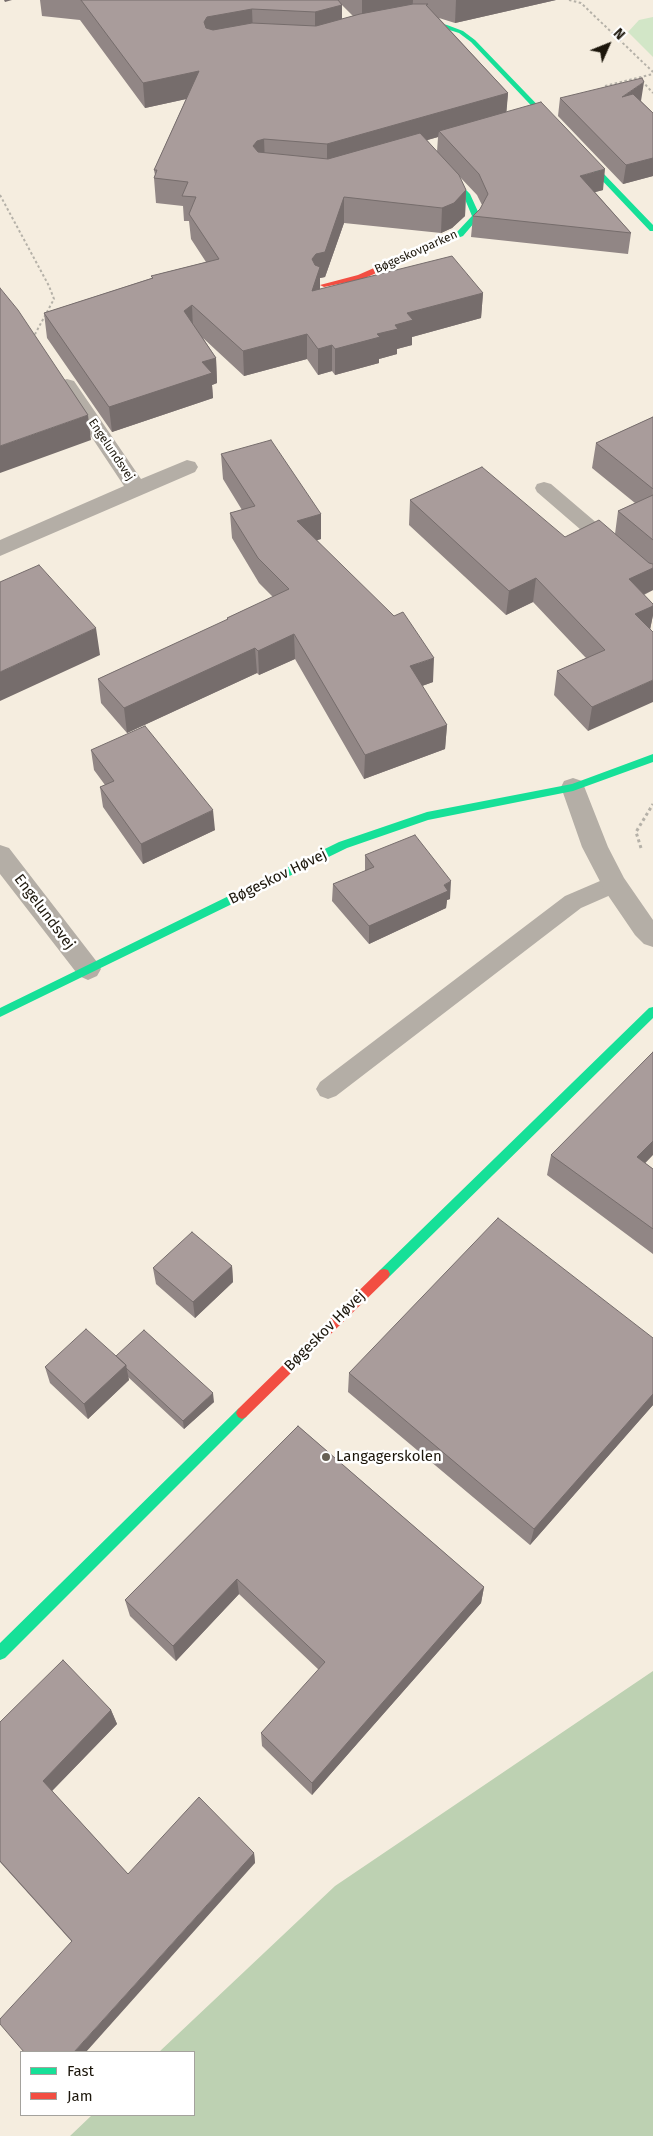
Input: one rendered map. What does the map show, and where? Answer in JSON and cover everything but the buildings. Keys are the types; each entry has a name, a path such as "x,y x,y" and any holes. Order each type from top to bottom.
{"street":[{"path":"403,24 428,22 461,32 473,41 652,226"},
{"path":"524,120 543,114"},
{"name":"Bøgeskovparken","path":"324,285 360,277 460,234 470,225 476,216 473,206 435,163"},
{"name":"Engelundsvej","path":"34,336 137,489"},
{"name":"Engelundsvej","path":"0,549 187,467"},
{"name":"Bøgeskov Høvej","path":"0,1013 343,845 427,816 573,787 653,758"},
{"path":"573,787 595,847 614,884 644,928 653,937"},
{"name":"Engelundsvej","path":"0,855 88,969"},
{"name":"Bøgeskov Høvej","path":"0,1653 653,1011"}],"lane":[{"path":"544,488 653,581"},
{"path":"328,1089 573,902 614,884"}],"path":[{"path":"569,0 581,3 653,73"},
{"path":"605,86 653,73"},
{"path":"638,77 653,93"},
{"path":"0,195 49,286 54,299 34,336"},
{"path":"642,850 636,832 653,804"}],"green space":[{"path":"653,17 653,57 628,32 639,20"},
{"path":"653,1671 653,2136 70,2136 91,2116 195,2116 195,2051 160,2051 335,1886"}],"traffic: fast":[{"path":"411,22 428,22 445,26 461,32 473,41 653,229"},
{"path":"434,245 460,234 476,216 467,196 441,169"},
{"path":"0,1013 343,845 427,816 573,787 653,758"},
{"path":"384,1274 653,1011"},
{"path":"0,1653 242,1413"}],"traffic: jam":[{"path":"324,285 360,277 434,245"},
{"path":"242,1413 384,1274"}],"place":[{"name":"Langagerskolen","path":"326,1457"}]}
